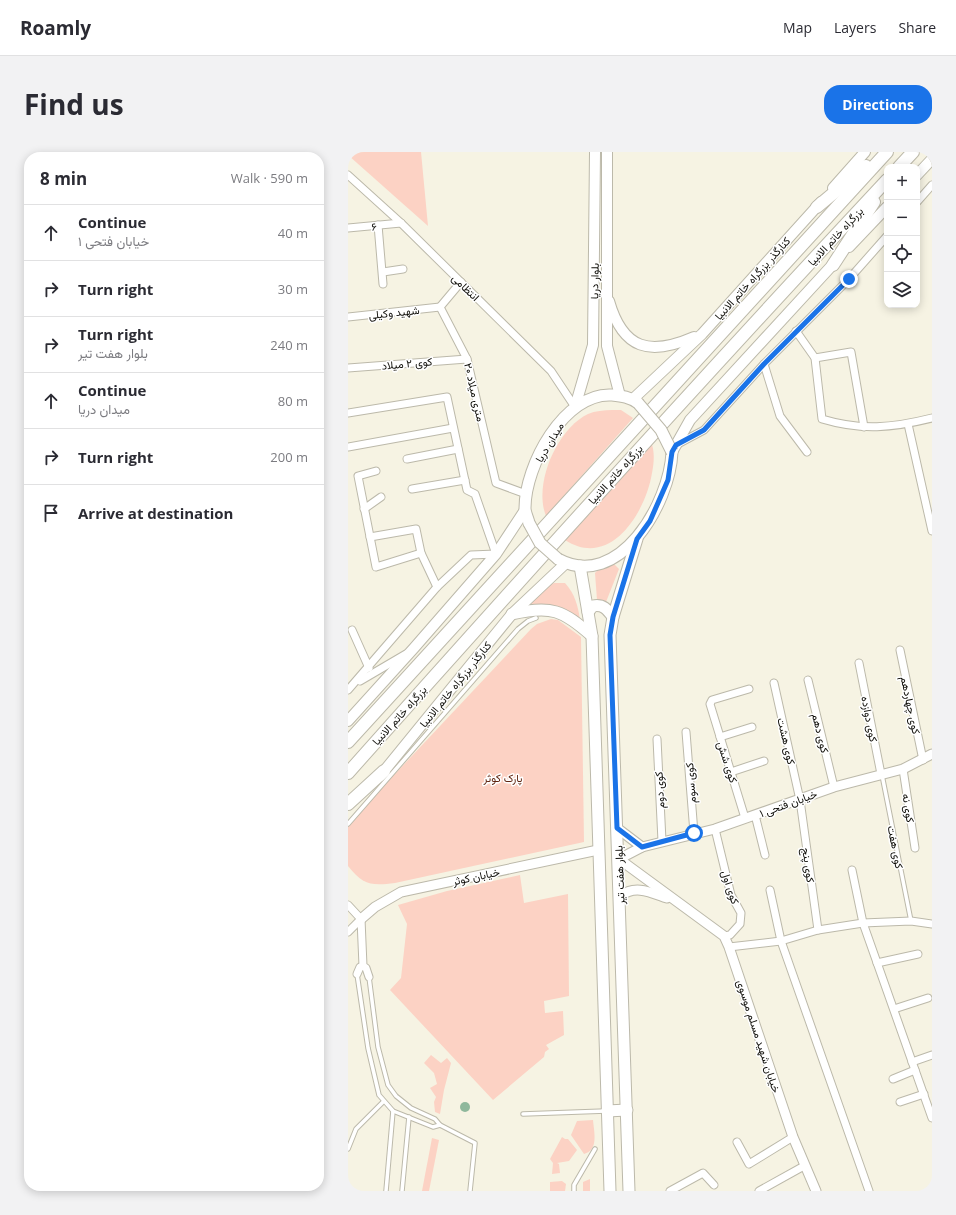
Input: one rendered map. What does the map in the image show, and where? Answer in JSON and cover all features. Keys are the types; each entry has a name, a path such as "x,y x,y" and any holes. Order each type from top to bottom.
{"highway":[{"path":"817,207 882,152"},
{"name":"بزرگراه خاتم الانبیا","path":"348,742 530,544 664,393 887,152"},
{"path":"902,164 913,152"},
{"name":"بزرگراه خاتم الانبیا","path":"348,773 544,553 739,338 884,184"},
{"path":"833,265 884,186"},
{"path":"348,804 384,771"}],"main road":[{"name":"بلوار دریا","path":"575,407 593,345 595,152"},
{"name":"بلوار دریا","path":"607,152 606,346 620,396"},
{"name":"کنارگذر بزرگراه خاتم الانبیا","path":"635,401 702,334 865,152"},
{"path":"920,172 932,159"},
{"path":"562,561 580,566 590,566 607,561 637,539 650,521 668,480 674,448 690,420 884,210"},
{"path":"606,287 614,320 629,340 655,348 682,342 702,334"},
{"name":"میدان دریا","path":"562,561 540,543 529,523 525,510 526,494 533,468 546,442 561,420 575,407 587,400 603,395 620,396 635,401"},
{"path":"635,401 661,430 674,448"},
{"path":"348,721 496,554 525,510"},
{"name":"بلوار هفت تیر","path":"629,1191 619,859 610,635 613,617 637,539"},
{"name":"کنارگذر بزرگراه خاتم الانبیا","path":"348,809 384,771 512,614 562,561"},
{"name":"بلوار هفت تیر","path":"580,566 592,636 610,1191"},
{"path":"588,612 593,606 599,605 606,608 613,617"},
{"path":"512,614 544,608 556,611 579,624 592,636"},
{"path":"602,964 622,964"},
{"path":"607,1111 627,1110"}],"street":[{"name":"انتظامی","path":"348,175 401,223 551,371 575,407"},
{"path":"919,200 932,185"},
{"name":"۶","path":"348,228 401,223"},
{"path":"378,225 383,284"},
{"path":"674,448 704,430 764,364 849,279 884,239"},
{"path":"383,272 403,270"},
{"path":"440,307 461,282"},
{"name":"شهید وکیلی","path":"348,317 440,307"},
{"name":"۲۰ متری میلاد","path":"440,307 467,359 496,483 526,494"},
{"path":"796,331 815,358 822,420 846,426 864,427 908,424 932,418"},
{"path":"815,358 851,352 864,427"},
{"name":"کوی ۲ میلاد","path":"348,368 467,359"},
{"path":"764,364 780,416 807,452"},
{"path":"348,413 447,397 467,490 476,494 496,554 471,555 437,586 369,668 350,688"},
{"path":"908,424 932,531"},
{"path":"348,448 453,428"},
{"path":"407,460 458,449"},
{"path":"376,471 358,476 376,567 421,553"},
{"path":"412,489 464,480"},
{"path":"364,509 381,496"},
{"path":"370,537 416,528 421,553 437,586"},
{"path":"352,630 369,668"},
{"path":"350,688 414,648"},
{"name":"کوی چهاردهم","path":"900,650 923,760"},
{"name":"کوی دوازده","path":"859,663 881,774"},
{"name":"کوی دهم","path":"808,680 834,787"},
{"name":"کوی هشت","path":"774,683 800,800"},
{"name":"کوی شش","path":"745,818 711,706 712,700 749,689"},
{"path":"720,737 752,727"},
{"name":"کوی سوم","path":"686,732 694,833"},
{"name":"کوی دوم","path":"657,739 662,842"},
{"name":"خیابان فتحی ۱","path":"619,859 642,847 715,829 834,787 903,769 932,754"},
{"path":"731,772 764,761"},
{"name":"کوی نه","path":"903,769 916,848"},
{"name":"کوی پنج","path":"800,800 818,930"},
{"path":"755,815 765,855"},
{"path":"617,828 642,847"},
{"name":"کوی اول","path":"715,829 731,895 742,913 740,924 730,935 724,936"},
{"name":"خیابان کوثر","path":"361,919 375,906 400,892 598,850"},
{"name":"خیابان شهید مسلم موسوی","path":"619,859 724,936 793,1138 816,1191"},
{"path":"852,870 863,923 932,1118"},
{"name":"خیابان شهید مسلم موسوی","path":"620,910 621,896 627,891 640,889 676,901"},
{"path":"770,890 781,941 869,1191"},
{"path":"348,905 361,919 363,966 366,968 369,976"},
{"path":"348,932 361,919"},
{"path":"729,947 781,941 818,930 863,923 911,921 932,924"},
{"path":"877,963 918,954"},
{"path":"357,974 360,967 363,966"},
{"path":"894,1009 928,998"},
{"path":"912,1062 932,1055"},
{"path":"893,1079 915,1070"},
{"path":"900,1102 924,1094"},
{"path":"737,1142 749,1164 793,1138"},
{"path":"759,1191 804,1166"},
{"path":"670,1191 703,1173 714,1185"}],"lane":[{"path":"348,824 518,629 528,621 536,618"},
{"name":"کوی هفت","path":"881,774 911,921"},
{"path":"357,974 368,1048 379,1095 383,1102 393,1111 433,1127 440,1125"},
{"path":"369,976 378,1047 388,1085 396,1096 407,1105 435,1119 440,1125 475,1144 470,1191"},
{"path":"348,1149 356,1129 383,1102"},
{"path":"386,1191 393,1111"},
{"path":"523,1114 607,1111"},
{"path":"402,1191 409,1117"},
{"path":"574,1191 574,1186 595,1149"}],"green space":[{"path":"348,152 421,152 428,226 348,155"},
{"path":"621,410 633,418 546,516 543,503 545,474 550,459 558,444 577,421 588,414"},
{"path":"651,442 654,453 654,461 648,488 634,519 624,532 611,542 597,548 582,547 565,540 564,539"},
{"path":"611,564 614,564 619,569 606,602 597,600 595,573"},
{"path":"554,583 565,583 571,591 576,600 580,620 530,605 546,588"},
{"name":"پارک کوثر","path":"551,619 558,620 581,637 584,842 395,883 374,884 363,881 348,866 348,824 531,629 537,624"},
{"path":"520,875 524,903 568,894 569,996 544,1001 545,1013 563,1011 564,1035 546,1045 549,1049 545,1052 544,1057 493,1100 390,990 401,978 407,924 398,905 447,891"},
{"path":"431,1055 441,1063 447,1058 451,1063 440,1114 435,1112 434,1102 436,1097 430,1088 437,1084 434,1073 424,1063"},
{"path":"593,1120 595,1135 594,1145 589,1152 584,1154 571,1135 577,1121"},
{"path":"562,1137 568,1139 577,1150 569,1161 557,1163 559,1164 560,1173 552,1174 553,1163 550,1159"},
{"path":"432,1138 439,1140 429,1191 422,1191"},
{"path":"590,1179 590,1191 583,1191 583,1182"},
{"path":"562,1181 566,1184 565,1191 550,1191 550,1182"}],"shaded area":[{"path":"463,1102 467,1102 469,1103 469,1111 463,1112 460,1109 460,1105"}],"route":[{"path":"694,833 642,847 617,828 610,635 613,617 637,539 650,521 668,480 672,452 676,445 704,430 764,364 849,279"}]}
